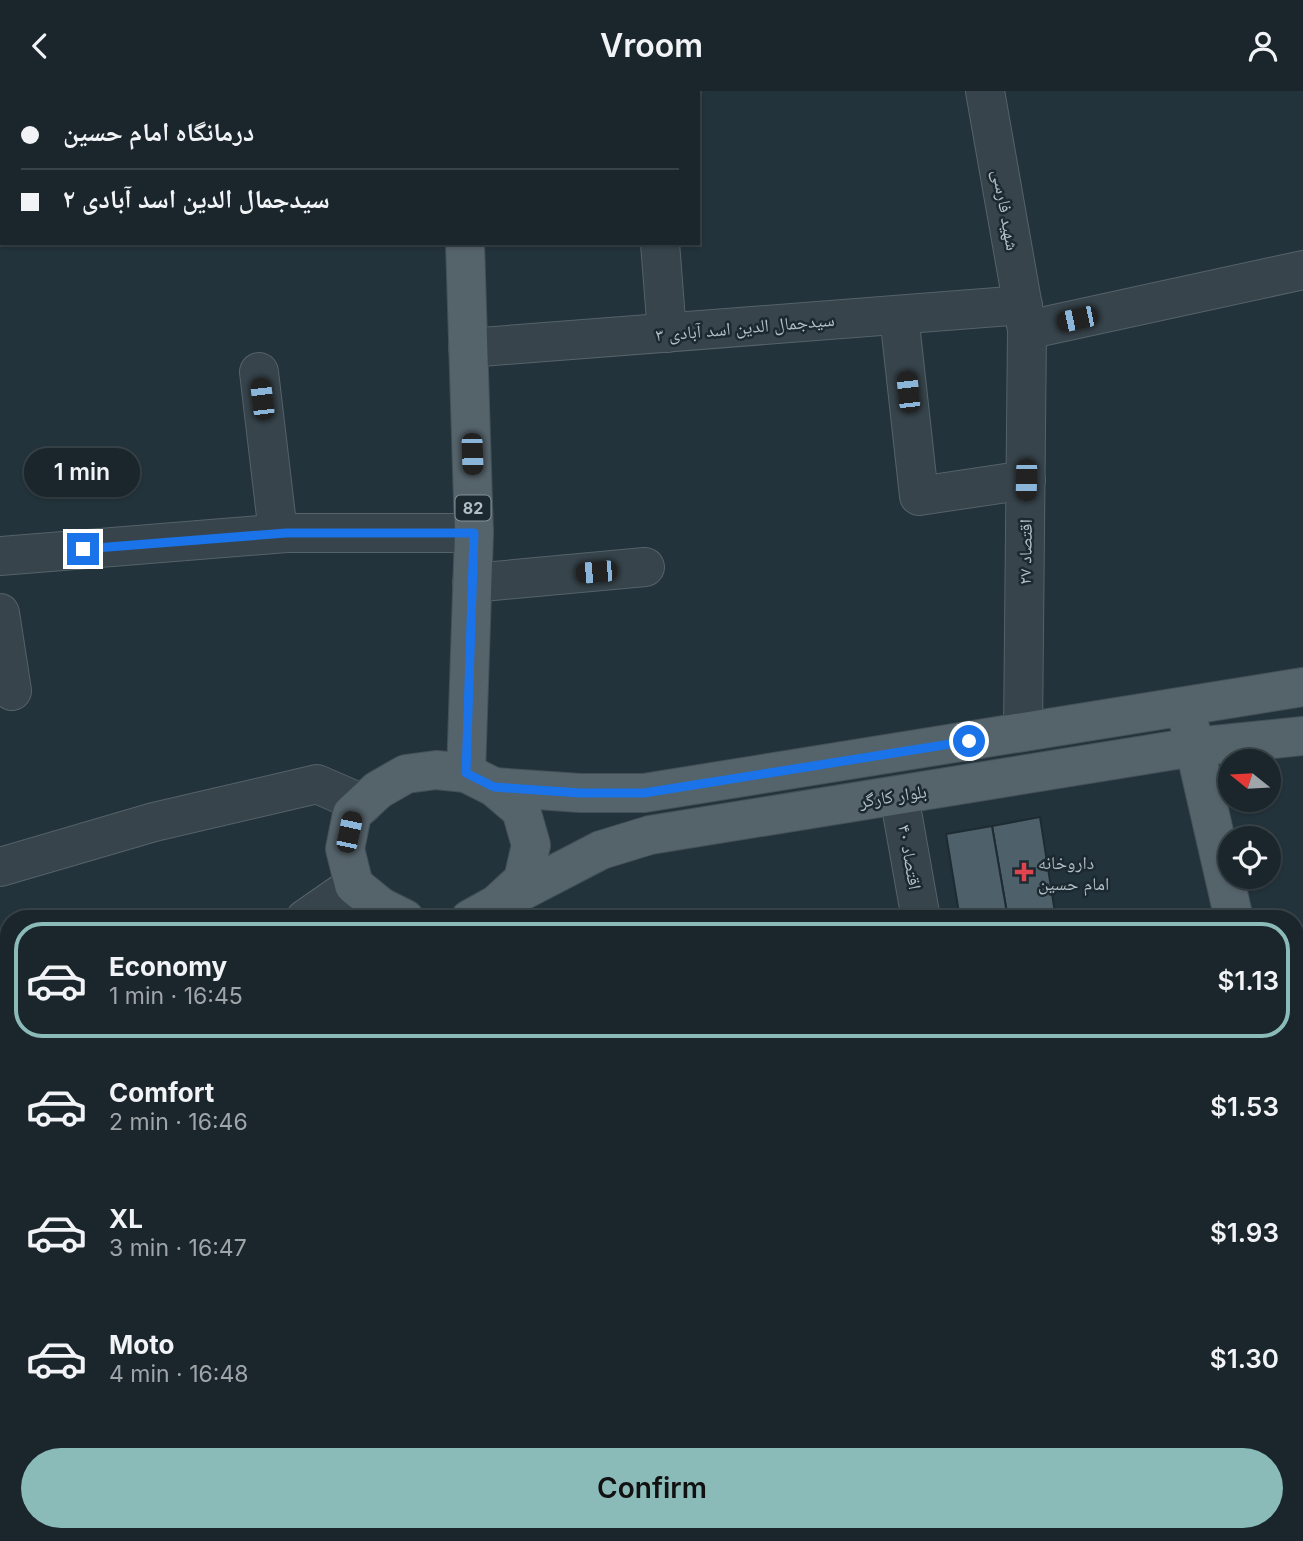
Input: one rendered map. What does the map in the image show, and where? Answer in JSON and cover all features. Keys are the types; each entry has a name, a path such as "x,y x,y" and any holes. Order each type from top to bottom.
{"main road":[{"name":"82","path":"465,245 474,533 472,583 480,780"},
{"path":"387,910 354,884 345,849 352,814 378,790 406,775 436,770 480,780 580,793 644,793 1303,687"},
{"path":"1186,705 1232,910"},
{"name":"بلوار کارگر","path":"486,910 601,850 650,835 1194,747 1303,736"},
{"path":"480,780 521,810 531,845 523,880 485,910"}],"street":[{"name":"شهید فارسی","path":"985,91 1025,317"},
{"path":"660,245 667,333"},
{"name":"سیدجمال الدین اسد آبادی ۳","path":"468,348 899,314 1025,317 1303,270"},
{"path":"899,314 919,496 1026,480"},
{"name":"اقتصاد ۲۷","path":"1023,732 1025,317"},
{"path":"259,372 278,533"},
{"path":"0,556 278,533 474,533"},
{"path":"472,583 645,568"},
{"path":"0,613 12,691"},
{"path":"0,867 155,821 317,784 363,804"},
{"name":"اقتصاد ۴۰","path":"900,795 919,910"},
{"path":"318,910 354,884"}],"building":[{"name":"داروخانه امام حسین","path":"1040,817 1055,910 1006,910 992,826"},
{"path":"992,826 1006,910 959,910 946,834"}],"place":[{"name":"داروخانه امام حسین","path":"1024,872"}],"route":[{"path":"83,549 286,533 474,533 466,773 494,787 580,793 644,793 969,741"}]}
